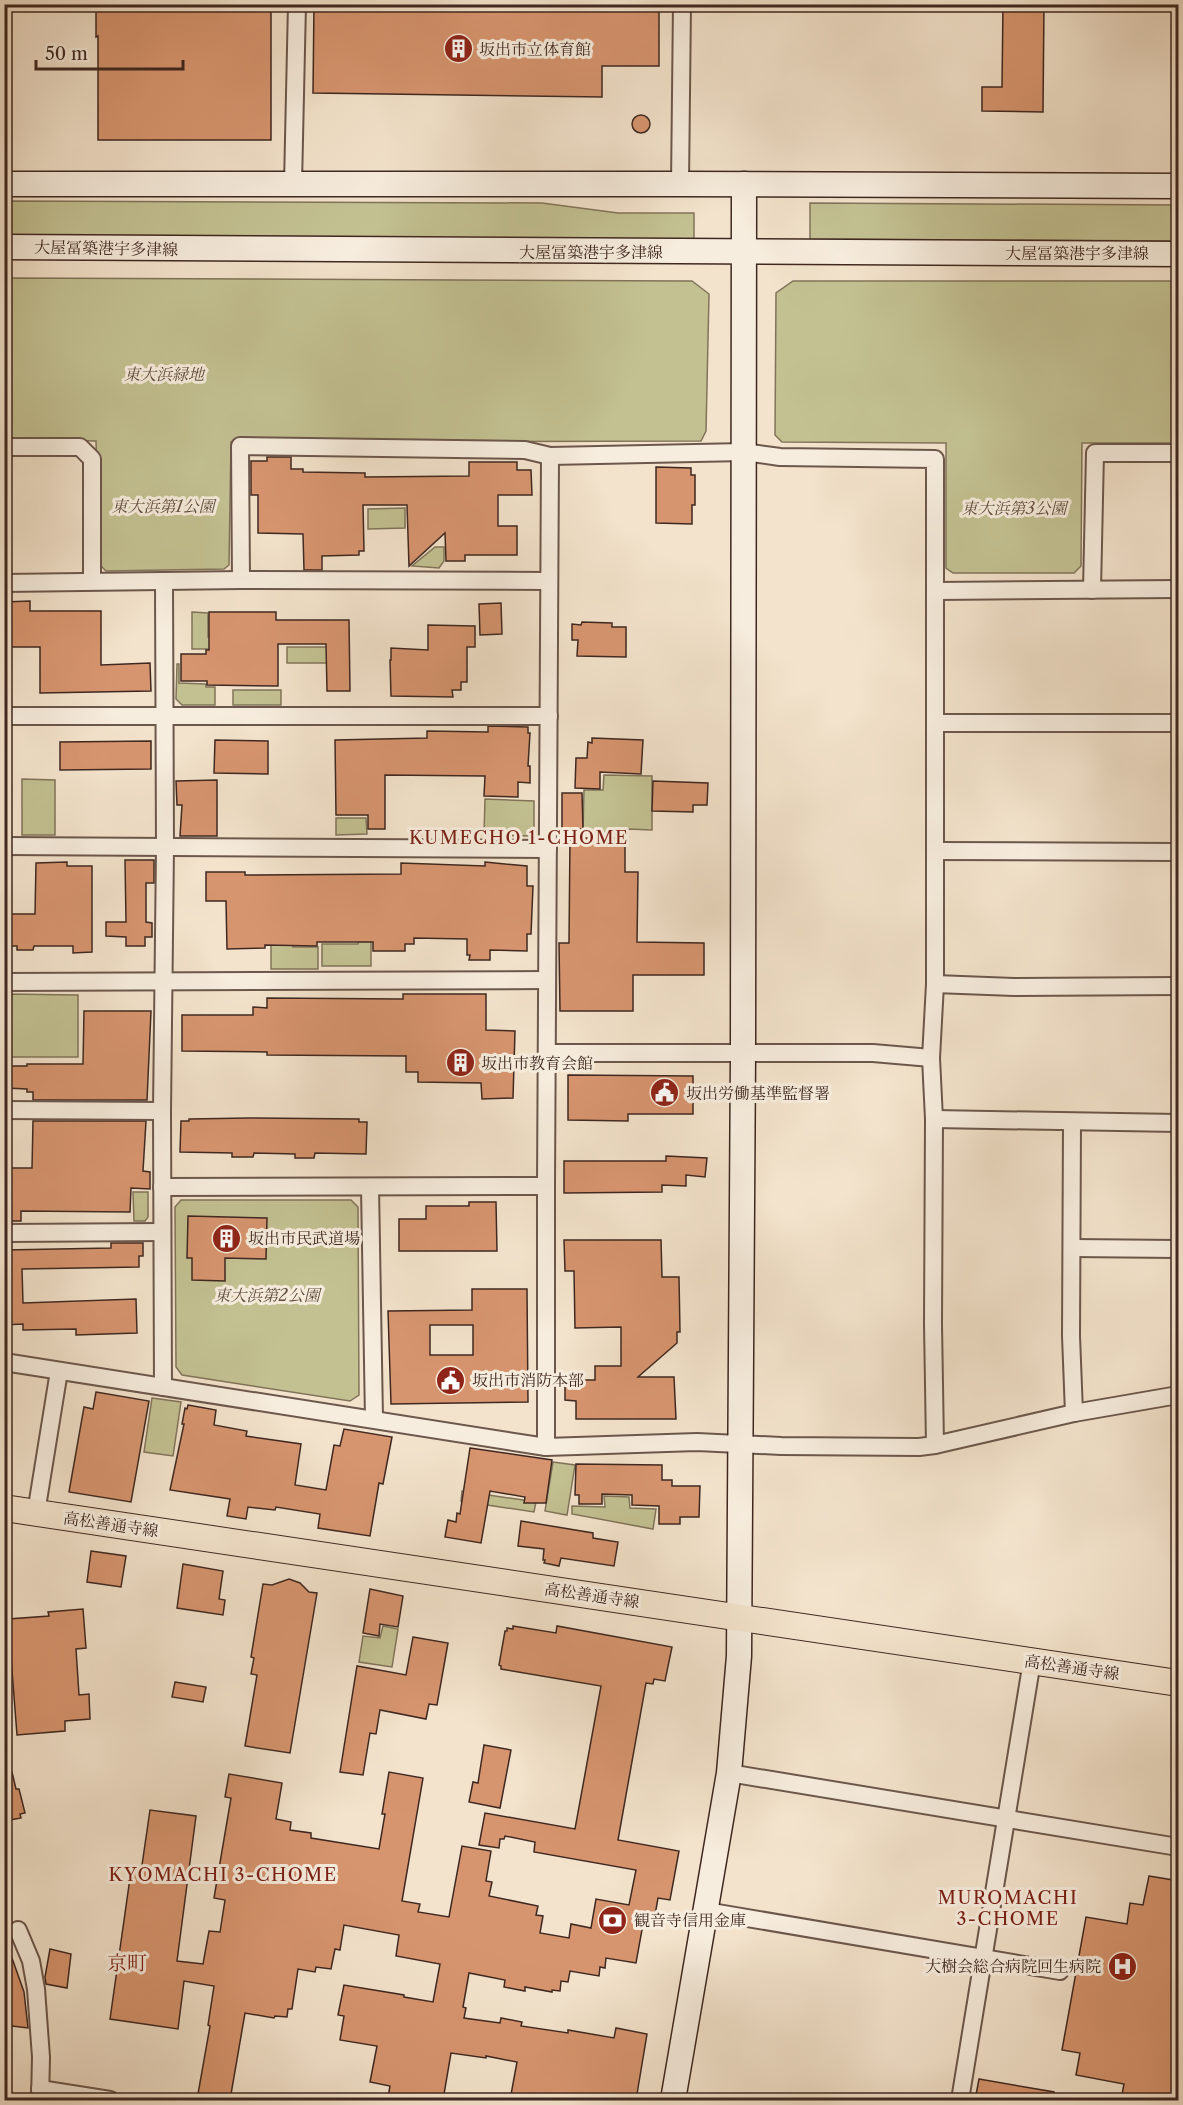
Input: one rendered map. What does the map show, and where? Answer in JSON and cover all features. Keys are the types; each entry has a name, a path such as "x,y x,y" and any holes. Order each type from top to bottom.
{"main road":[{"path":"4,184 1179,186"},
{"path":"673,2100 729,1773 739,1656 743,1053 744,184"},
{"name":"大屋冨築港宇多津線","path":"4,247 1179,254"},
{"name":"高松善通寺線","path":"4,1508 1179,1683"}],"street":[{"path":"293,184 297,4"},
{"path":"680,184 682,4"},
{"path":"241,580 240,446 525,450 550,456 744,453 780,457 935,459 937,591 932,1058 935,1445"},
{"path":"4,447 80,447 92,459 92,581"},
{"path":"1092,590 1095,453 1179,453"},
{"path":"546,1447 550,456"},
{"path":"4,583 241,580 549,581"},
{"path":"163,1387 164,581"},
{"path":"937,591 1179,589"},
{"path":"4,716 549,717"},
{"path":"936,723 1179,723"},
{"path":"4,846 165,849 548,849"},
{"path":"935,851 1179,852"},
{"path":"4,982 547,980"},
{"path":"934,984 1014,987 1179,986"},
{"path":"547,1053 873,1053 932,1058"},
{"path":"4,1110 162,1111"},
{"path":"934,1119 1179,1123"},
{"path":"1072,1123 1071,1336 1074,1413"},
{"path":"162,1187 546,1186"},
{"path":"369,1187 374,1419"},
{"path":"4,1233 162,1232"},
{"path":"1072,1248 1179,1249"},
{"path":"4,1362 546,1447 697,1442 782,1446 935,1445 1074,1413 1179,1395"},
{"path":"36,1513 59,1371"},
{"path":"960,2100 1032,1662"},
{"path":"729,1773 1179,1847"},
{"path":"706,1911 1060,1971"},
{"path":"18,1930 31,1961 36,1989 40,2095 110,2100"}],"green space":[{"path":"5,201 542,203 618,213 694,213 694,240 5,238"},
{"path":"810,203 1178,205 1178,241 810,239"},
{"name":"東大浜緑地","path":"5,278 692,281 709,294 706,431 701,441 231,442 229,565 224,569 106,571 99,564 96,441 5,440"},
{"name":"東大浜第3公園","path":"793,281 1178,281 1178,443 1082,443 1081,566 1074,573 953,573 946,568 946,443 782,442 775,435 776,293"},
{"path":"405,508 405,528 368,529 368,509"},
{"path":"435,547 444,547 444,561 439,568 412,566"},
{"path":"192,612 208,613 208,637 276,638 232,649 192,649"},
{"path":"287,647 347,647 347,663 287,663"},
{"path":"177,664 179,664 179,683 206,684 206,687 215,687 215,705 182,705 176,699"},
{"path":"233,690 281,690 281,705 233,705"},
{"path":"604,775 652,776 652,830 627,829 627,833 583,832 584,790 603,790"},
{"path":"22,779 55,780 55,835 22,835"},
{"path":"485,799 534,801 534,836 484,835"},
{"path":"336,818 366,818 367,834 336,835"},
{"path":"271,936 292,942 293,947 318,947 318,969 271,969"},
{"path":"359,936 371,937 371,966 322,966 322,944 358,944"},
{"path":"5,994 78,995 78,1057 5,1057"},
{"path":"133,1192 148,1192 148,1217 145,1221 134,1221"},
{"name":"東大浜第2公園","path":"181,1200 351,1200 358,1207 359,1395 350,1401 182,1375 176,1367 175,1207"},
{"path":"152,1398 181,1402 173,1456 144,1452"},
{"path":"553,1462 575,1465 567,1515 545,1511"},
{"path":"462,1491 536,1502 534,1512 461,1501"},
{"path":"604,1496 629,1497 630,1508 656,1509 653,1529 572,1514 572,1506 605,1507"},
{"path":"383,1626 398,1629 392,1667 359,1662 363,1636 380,1638"}],"building":[{"path":"96,4 271,4 271,140 98,140"},
{"name":"坂出市立体育館","path":"314,4 659,4 659,66 602,66 602,97 313,93"},
{"path":"1003,4 1044,4 1043,112 982,111 982,87 1002,87"},
{"path":"641,115 649,120 650,124 645,132 641,133 633,128 632,124 637,116"},
{"path":"267,457 291,457 291,469 303,469 303,472 365,473 365,477 469,476 469,462 517,462 517,470 531,470 532,495 498,495 498,526 517,526 517,555 465,555 465,561 446,561 445,533 409,566 407,505 363,505 364,551 359,551 359,555 322,556 322,570 304,570 303,534 258,533 258,495 251,495 251,461 267,461"},
{"path":"656,467 691,468 691,475 695,475 695,505 692,505 692,524 656,523"},
{"path":"30,601 30,611 101,611 101,665 150,663 151,691 40,693 40,647 4,647 4,602"},
{"path":"501,603 502,634 480,635 479,604"},
{"path":"209,612 276,612 276,620 349,620 350,691 327,691 326,644 278,644 278,686 207,685 207,681 181,681 181,654 206,654 206,650 209,650"},
{"path":"582,622 612,623 612,627 626,627 626,657 577,656 578,640 572,640 572,624 581,625"},
{"path":"428,625 475,626 475,647 467,647 467,682 461,682 461,690 452,690 453,697 391,696 391,648 428,650"},
{"path":"488,726 528,727 530,783 518,782 518,797 484,796 485,776 385,775 385,829 368,829 368,815 336,815 335,740 427,738 427,731 488,732"},
{"path":"592,738 643,740 641,774 600,772 600,789 575,788 576,758 587,758 588,742 592,743"},
{"path":"215,740 268,741 268,774 214,773"},
{"path":"151,741 151,769 60,770 60,742"},
{"path":"217,780 217,836 180,836 182,805 177,805 176,781"},
{"path":"653,781 708,783 707,805 693,805 693,812 652,811"},
{"path":"562,793 582,793 583,829 562,829"},
{"path":"570,838 625,838 625,872 638,872 637,942 704,943 704,975 633,975 633,1011 560,1011 559,943 569,943"},
{"path":"125,860 154,860 154,883 146,883 146,922 152,923 152,937 145,937 145,946 126,946 126,937 106,936 106,922 126,922"},
{"path":"67,862 67,866 92,866 92,952 73,953 73,946 34,946 33,950 17,950 17,946 4,946 4,914 35,914 36,863"},
{"path":"485,862 527,866 527,886 533,886 531,934 527,934 527,951 490,950 490,960 469,960 467,939 414,938 414,944 405,944 405,951 373,951 373,942 317,942 317,946 265,945 265,948 227,949 226,901 206,901 206,872 245,872 245,875 401,874 401,863 485,866"},
{"path":"403,994 486,994 486,1030 515,1031 513,1098 482,1099 481,1083 418,1082 418,1072 406,1072 406,1056 267,1055 267,1052 182,1051 182,1015 253,1015 253,1007 267,1008 267,998 403,999"},
{"path":"84,1011 151,1011 147,1100 33,1100 33,1092 27,1092 27,1089 6,1088 4,1066 83,1064"},
{"path":"568,1075 693,1076 693,1114 628,1114 628,1121 568,1120"},
{"path":"249,1118 359,1119 359,1122 367,1122 366,1154 315,1153 314,1158 295,1158 295,1154 254,1153 253,1157 232,1157 232,1153 180,1152 181,1121"},
{"path":"33,1121 146,1121 143,1171 150,1172 150,1189 131,1188 130,1212 21,1211 21,1221 4,1221 4,1168 32,1168"},
{"path":"666,1156 707,1158 705,1177 686,1175 686,1186 662,1185 662,1192 564,1193 564,1161 666,1161"},
{"path":"469,1202 496,1202 497,1251 399,1251 399,1219 426,1219 426,1206 469,1206"},
{"name":"坂出市民武道場","path":"188,1216 267,1218 266,1259 225,1258 225,1281 192,1280 192,1258 187,1258"},
{"path":"564,1240 661,1240 662,1277 679,1277 680,1332 677,1332 677,1343 638,1377 674,1377 676,1419 576,1419 576,1401 565,1400 565,1380 595,1380 595,1366 621,1366 621,1327 575,1328 574,1271 565,1271"},
{"path":"111,1243 143,1243 143,1256 139,1256 139,1267 22,1269 23,1303 136,1299 137,1333 76,1335 76,1329 23,1330 23,1324 4,1325 4,1250 111,1248"},
{"path":"472,1289 527,1289 528,1402 391,1404 388,1311 472,1310","holes":["430,1325 473,1325 473,1355 430,1355"]},
{"path":"96,1392 149,1401 131,1502 69,1492 84,1407 93,1409"},
{"path":"188,1405 216,1410 214,1425 247,1431 246,1436 301,1444 295,1485 326,1490 334,1445 340,1446 344,1429 392,1437 383,1484 379,1483 370,1536 318,1528 320,1514 276,1507 275,1510 248,1507 246,1519 227,1516 230,1499 170,1490 184,1424 182,1424 185,1408 187,1409"},
{"path":"470,1448 552,1460 546,1503 524,1503 525,1497 490,1491 481,1543 445,1537 448,1520 456,1522 457,1513 460,1514"},
{"path":"576,1464 662,1465 662,1480 672,1480 672,1486 700,1486 699,1517 680,1517 680,1524 659,1524 659,1506 632,1505 632,1495 602,1494 602,1504 579,1504 579,1495 575,1495"},
{"path":"521,1521 593,1533 593,1538 618,1542 614,1566 561,1558 559,1566 544,1563 544,1549 518,1546"},
{"path":"91,1551 126,1556 121,1587 87,1582"},
{"path":"183,1564 223,1571 219,1599 225,1600 223,1615 177,1608"},
{"path":"289,1579 300,1583 309,1592 317,1593 290,1753 245,1746 257,1675 251,1674 254,1658 251,1657 263,1584 272,1585"},
{"path":"370,1589 403,1596 398,1627 380,1624 379,1636 363,1633"},
{"path":"83,1609 86,1648 76,1649 79,1695 89,1694 90,1719 65,1721 65,1731 17,1735 8,1619 49,1616 48,1612"},
{"path":"513,1626 556,1633 557,1626 672,1647 665,1681 654,1679 653,1684 646,1683 618,1840 679,1851 670,1900 658,1898 655,1915 645,1913 636,1963 606,1958 605,1968 600,1967 599,1976 570,1971 568,1982 561,1981 560,1991 552,1990 552,1992 525,1987 525,1991 504,1987 505,1980 469,1973 463,2007 466,2008 464,2018 500,2023 501,2018 522,2022 521,2026 568,2033 568,2030 614,2038 616,2028 647,2034 636,2100 510,2100 517,2062 451,2053 443,2100 408,2100 388,2097 390,2086 370,2082 377,2046 340,2040 344,2016 338,2015 344,1985 433,2002 440,1964 396,1956 399,1935 344,1925 340,1950 335,1949 331,1969 316,1967 315,1972 298,1969 292,2009 288,2009 287,2017 275,2016 274,2018 245,2013 230,2100 198,2094 210,2026 208,2025 214,1986 184,1981 178,2029 110,2019 131,1871 141,1872 150,1810 196,1816 177,1961 203,1964 209,1931 220,1932 225,1900 214,1898 231,1798 225,1797 229,1774 282,1783 276,1819 291,1822 290,1830 311,1833 311,1838 379,1849 389,1772 423,1778 402,1901 420,1904 418,1912 449,1917 462,1846 491,1851 486,1881 492,1882 489,1896 538,1906 536,1915 543,1916 540,1933 569,1938 571,1924 591,1928 596,1899 629,1905 636,1870 534,1852 535,1842 505,1836 504,1839 500,1839 499,1848 479,1845 485,1813 575,1829 601,1686 501,1669 499,1665 505,1631 507,1628 513,1629"},
{"path":"413,1637 448,1643 437,1705 429,1704 426,1719 380,1710 376,1734 370,1733 363,1775 340,1772 357,1666 406,1675"},
{"path":"175,1682 206,1687 203,1702 172,1697"},
{"path":"484,1745 511,1750 500,1808 469,1802 473,1782 478,1783"},
{"path":"12,1772 25,1813 20,1814 21,1818 4,1821 4,1773"},
{"name":"大樹会総合病院回生病院","path":"1149,1876 1179,1881 1179,2100 1121,2100 1124,2084 1076,2075 1080,2053 1062,2050 1086,1917 1127,1924 1130,1903 1143,1905"},
{"path":"4,1944 7,1944 24,1992 28,2028 4,2025"},
{"path":"50,1949 71,1954 67,1988 46,1984"},
{"path":"979,2079 1054,2092 1054,2100 975,2100"}],"place":[{"name":"坂出市立体育館","path":"458,49"},
{"name":"坂出市教育会館","path":"460,1063"},
{"name":"坂出労働基準監督署","path":"665,1093"},
{"name":"坂出市民武道場","path":"227,1238"},
{"name":"坂出市消防本部","path":"451,1380"},
{"name":"観音寺信用金庫","path":"613,1920"},
{"name":"大樹会総合病院回生病院","path":"1122,1966"}],"district":[{"name":"KUMECHO 1-CHOME","path":"519,838"},
{"name":"KYOMACHI 3-CHOME","path":"223,1875"},
{"name":"MUROMACHI 3-CHOME","path":"1008,1908"},
{"name":"京町","path":"127,1963"}],"park label":[{"name":"東大浜第1公園","path":"163,506"}]}
